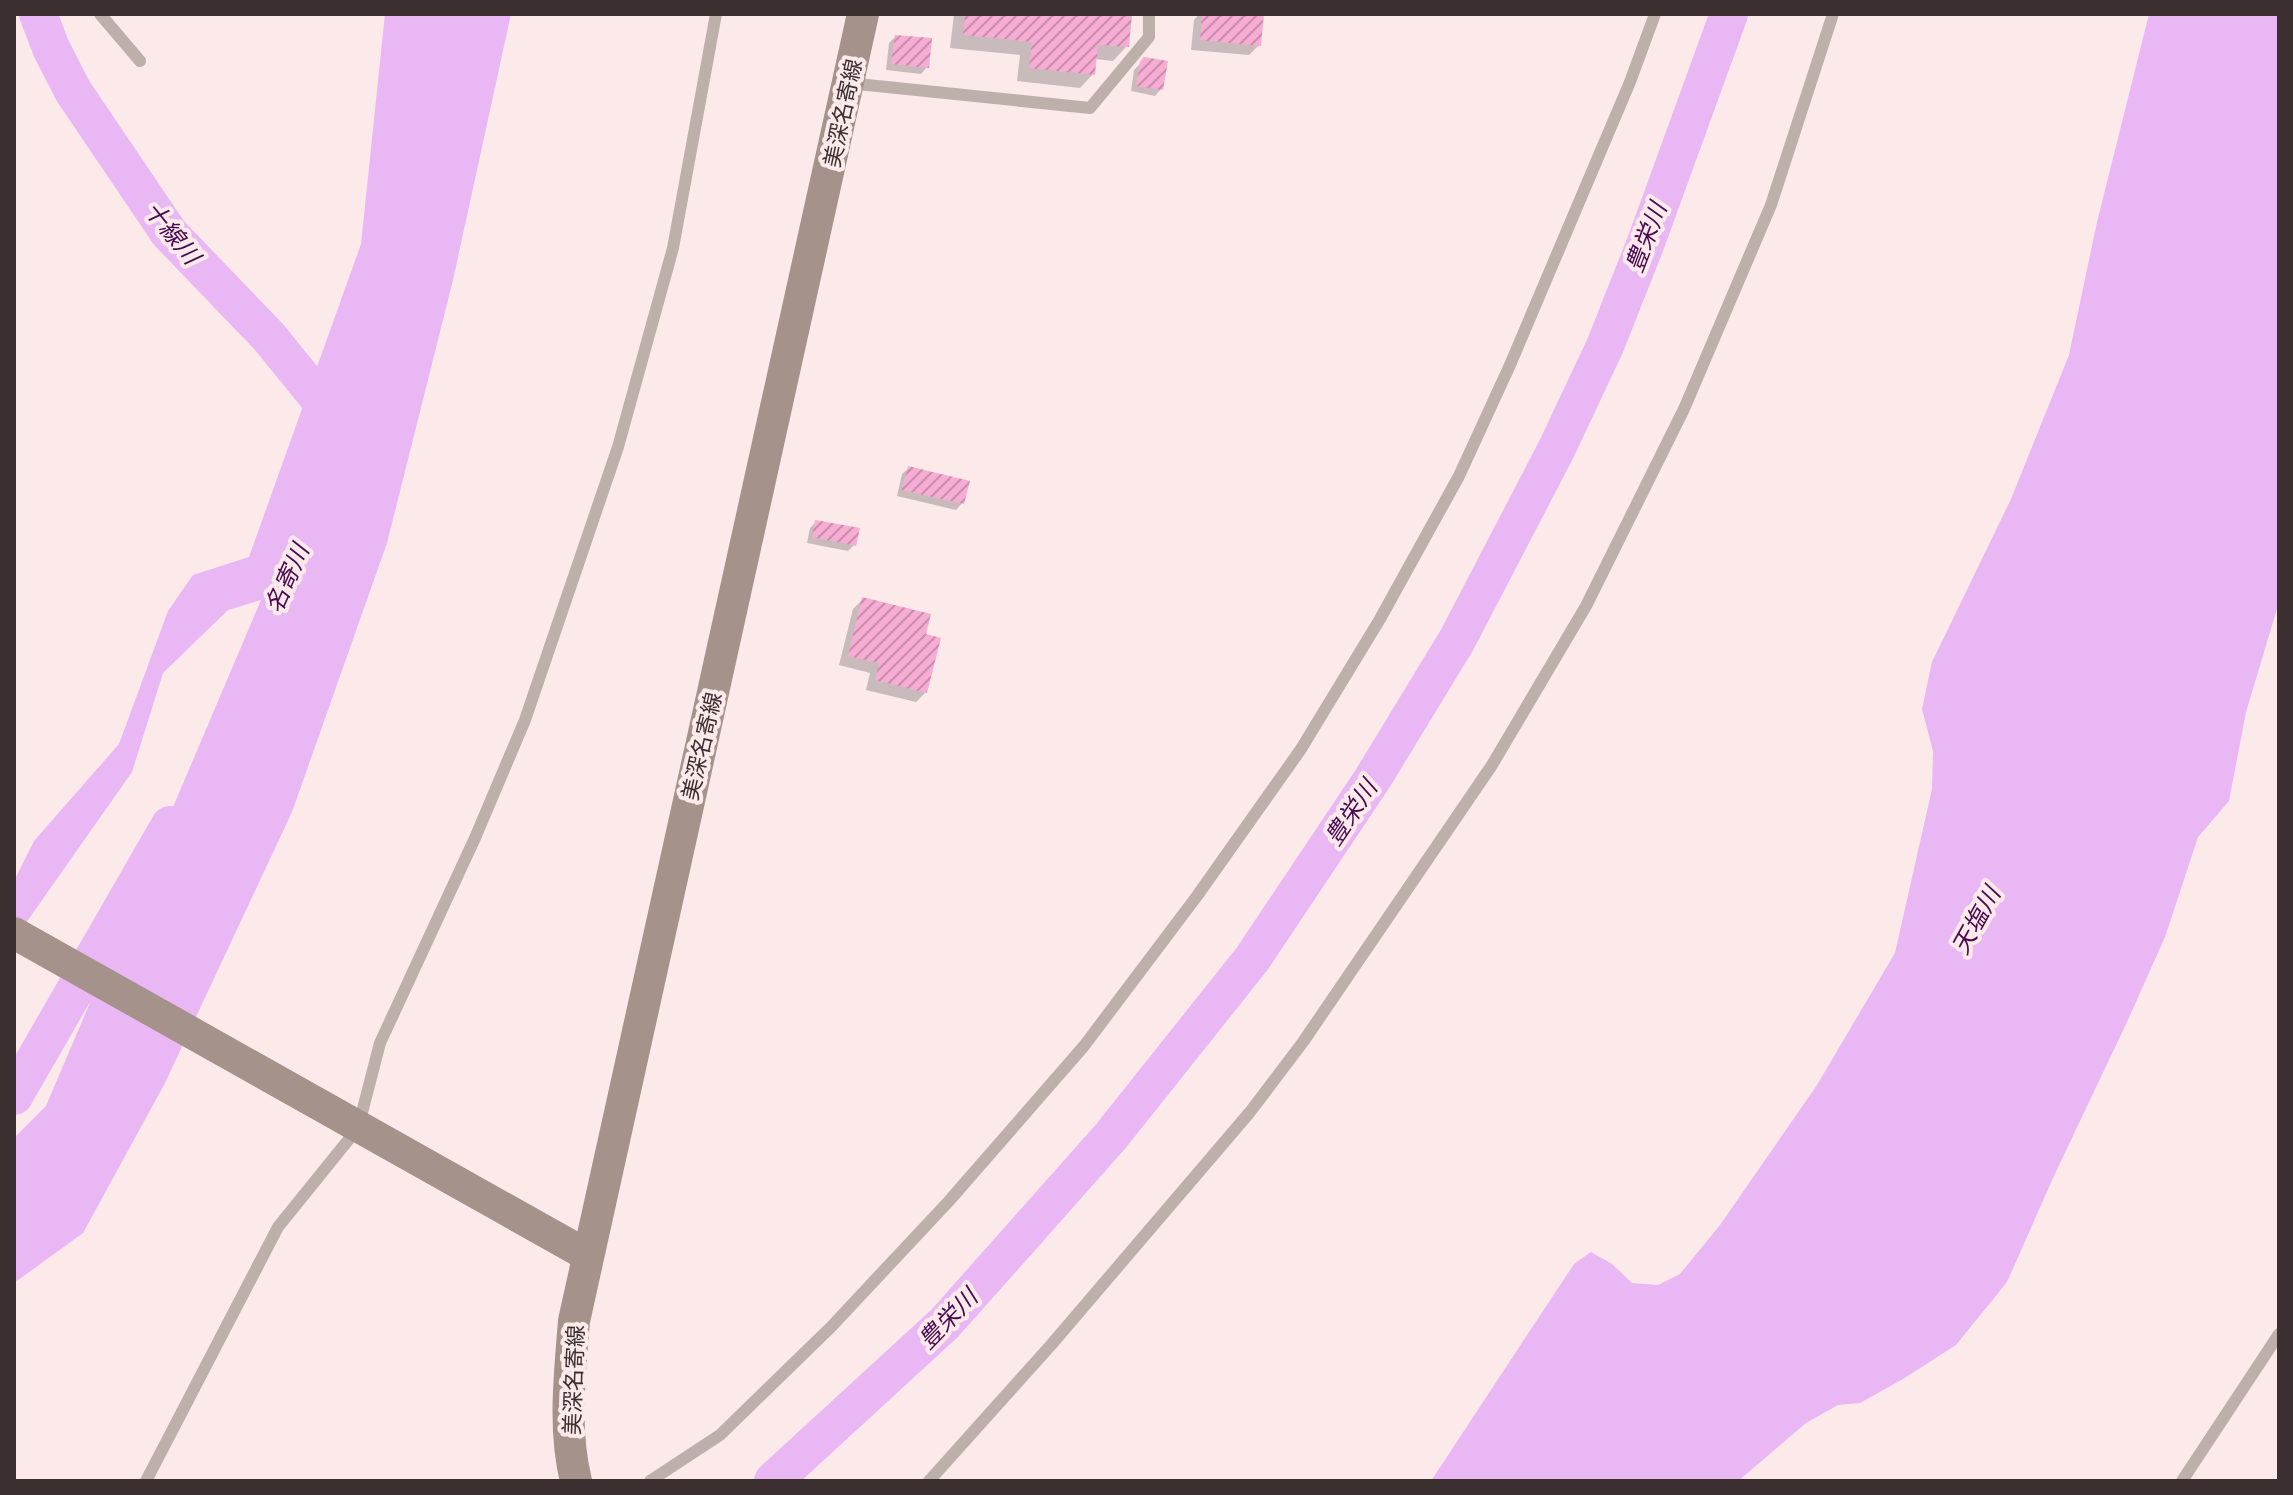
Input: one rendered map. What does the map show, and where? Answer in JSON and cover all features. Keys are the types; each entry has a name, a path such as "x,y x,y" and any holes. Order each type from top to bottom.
{"main road":[{"name":"美深名寄線","path":"576,1481 569,1426 574,1321 863,14"},
{"path":"14,933 587,1255"}],"lane":[{"path":"100,14 140,61"},
{"path":"146,1481 278,1227 358,1128 380,1043 475,838 525,720 618,447 673,248 716,14"},
{"path":"848,83 1090,108 1149,37 1149,14"},
{"path":"650,1481 720,1435 831,1327 949,1201 1084,1046 1197,896 1301,749 1380,619 1459,476 1510,365 1630,82 1655,14"},
{"path":"929,1481 1051,1345 1250,1112 1303,1042 1492,765 1586,606 1684,409 1771,205 1833,14"},
{"path":"2182,1481 2279,1334"}],"water":[{"path":"385,14 511,14 453,280 387,543 292,812 165,1083 83,1233 14,1283 14,1138 46,1106 261,600 228,610 163,673 132,772 14,940 14,881 34,841 119,744 168,611 193,575 249,557 361,244"},
{"name":"天塩川","path":"2149,14 2279,14 2279,602 2246,712 2229,801 2198,837 2165,937 2007,1282 1956,1345 1860,1403 1838,1405 1806,1423 1738,1481 1431,1481 1574,1264 1591,1252 1612,1264 1632,1283 1658,1285 1680,1274 1720,1225 1817,1085 1895,953 1932,789 1933,751 1922,709 1932,662 2011,499 2069,355 2097,222"}],"building":[{"path":"965,14 1132,14 1129,47 1098,45 1095,75 1029,68 1032,42 963,35"},
{"path":"1202,14 1264,14 1261,46 1200,40"},
{"path":"895,35 932,38 929,68 891,64"},
{"path":"1144,57 1168,61 1163,90 1136,86 1140,62"},
{"path":"908,466 970,481 964,504 902,490"},
{"path":"815,520 860,528 856,546 812,537"},
{"path":"862,597 931,614 926,634 941,638 927,693 875,680 879,663 848,656"}],"waterway":[{"name":"十線川","path":"38,14 73,91 169,233 269,337 342,427"},
{"name":"豊栄川","path":"773,1481 945,1323 1111,1136 1252,959 1373,778 1457,640 1556,450 1605,346 1729,14"},
{"name":"名寄川","path":"14,1096 170,825"}]}
